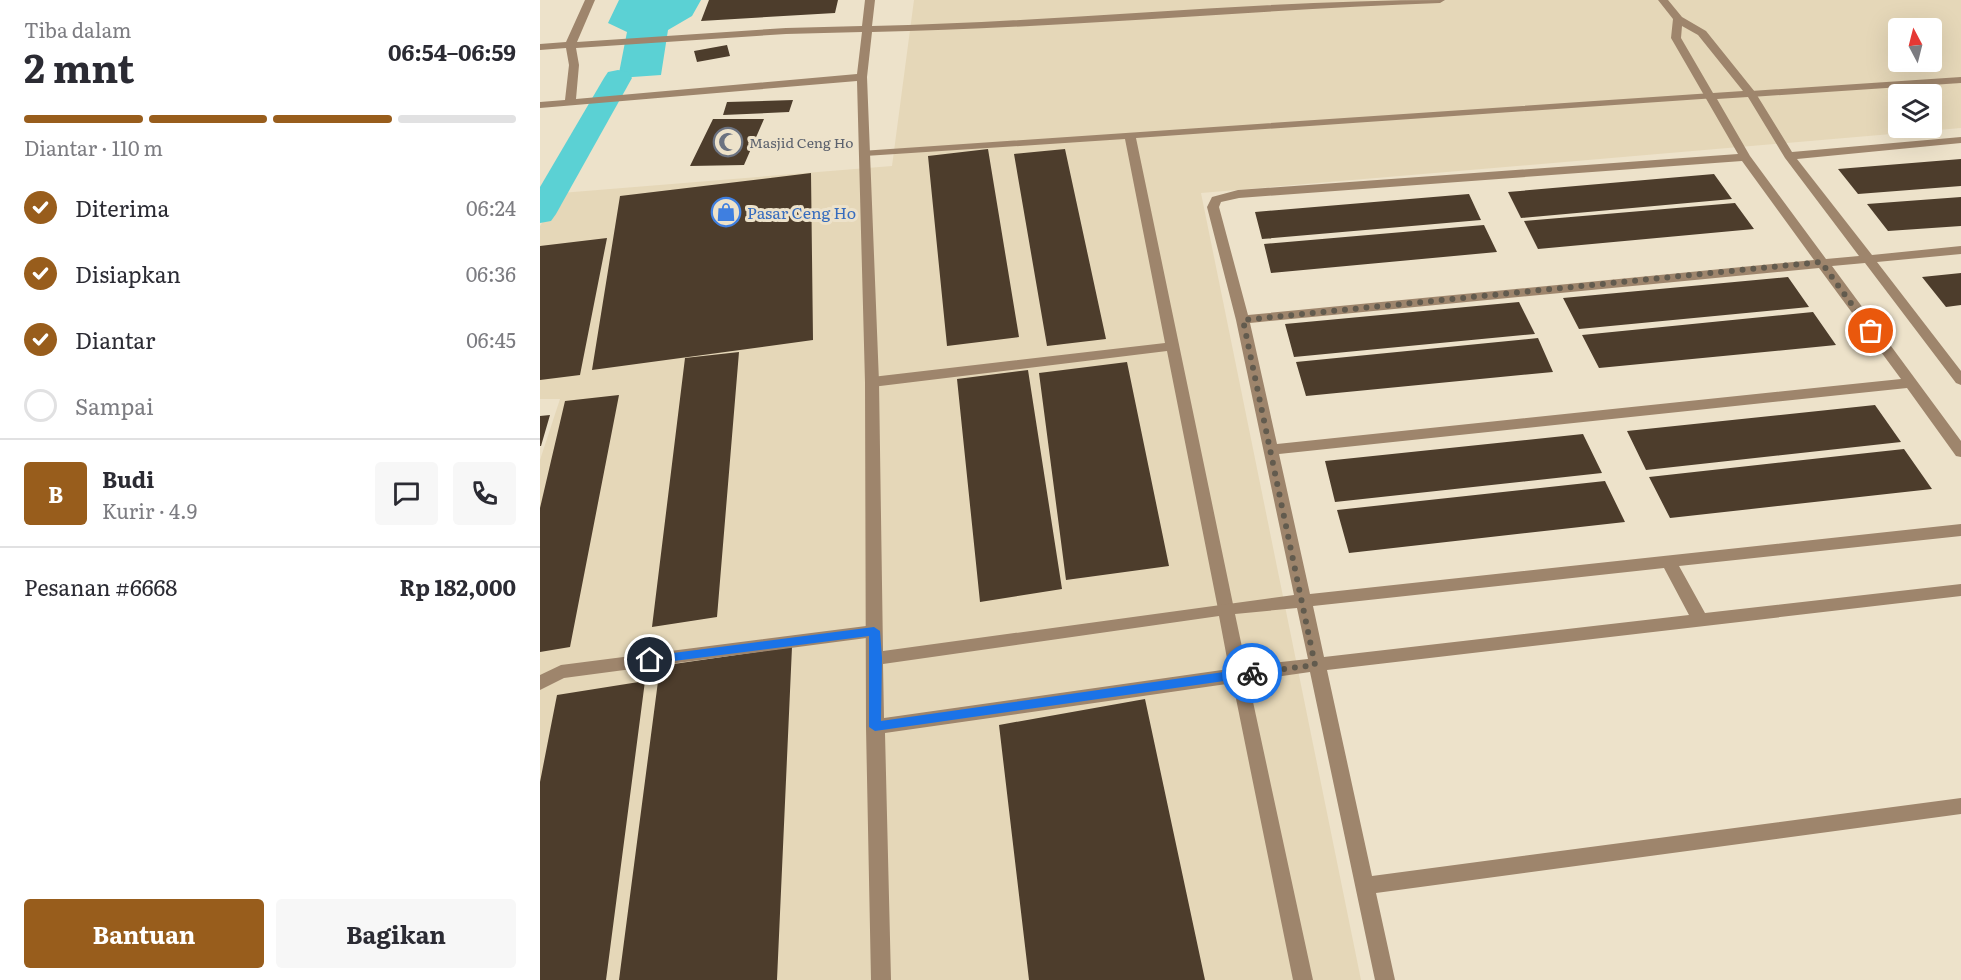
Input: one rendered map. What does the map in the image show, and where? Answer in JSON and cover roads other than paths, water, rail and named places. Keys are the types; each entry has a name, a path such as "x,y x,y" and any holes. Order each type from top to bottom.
{"street":[{"path":"570,103 574,65 570,45 590,0"},
{"path":"870,0 862,77 872,382 874,631 877,658 875,727 881,980"},
{"path":"540,47 682,37 959,27 1280,3 1440,0"},
{"path":"1663,0 1678,19 1701,33 1751,94 1789,156 1961,380"},
{"path":"1678,19 1676,38 1746,157 1961,452"},
{"path":"540,105 862,77"},
{"path":"865,153 1961,80"},
{"path":"1130,135 1303,980"},
{"path":"1789,156 1961,140"},
{"path":"1385,980 1315,665 1243,320 1213,207 1216,200 1222,197 1746,157"},
{"path":"1243,320 1961,250"},
{"path":"872,382 1174,346"},
{"path":"1271,450 1909,383"},
{"path":"877,658 1226,609 1961,530"},
{"path":"1668,561 1700,620"},
{"path":"875,727 1239,674 1961,590"},
{"path":"540,683 561,672 874,631"},
{"path":"1364,886 1961,806"}],"water":[{"path":"619,0 701,0 692,16 668,30 661,75 618,78 627,32 608,23"}],"waterway":[{"path":"540,214 618,78"}],"place":[{"name":"Masjid Ceng Ho","path":"728,142"},
{"name":"Pasar Ceng Ho","path":"726,212"}]}
